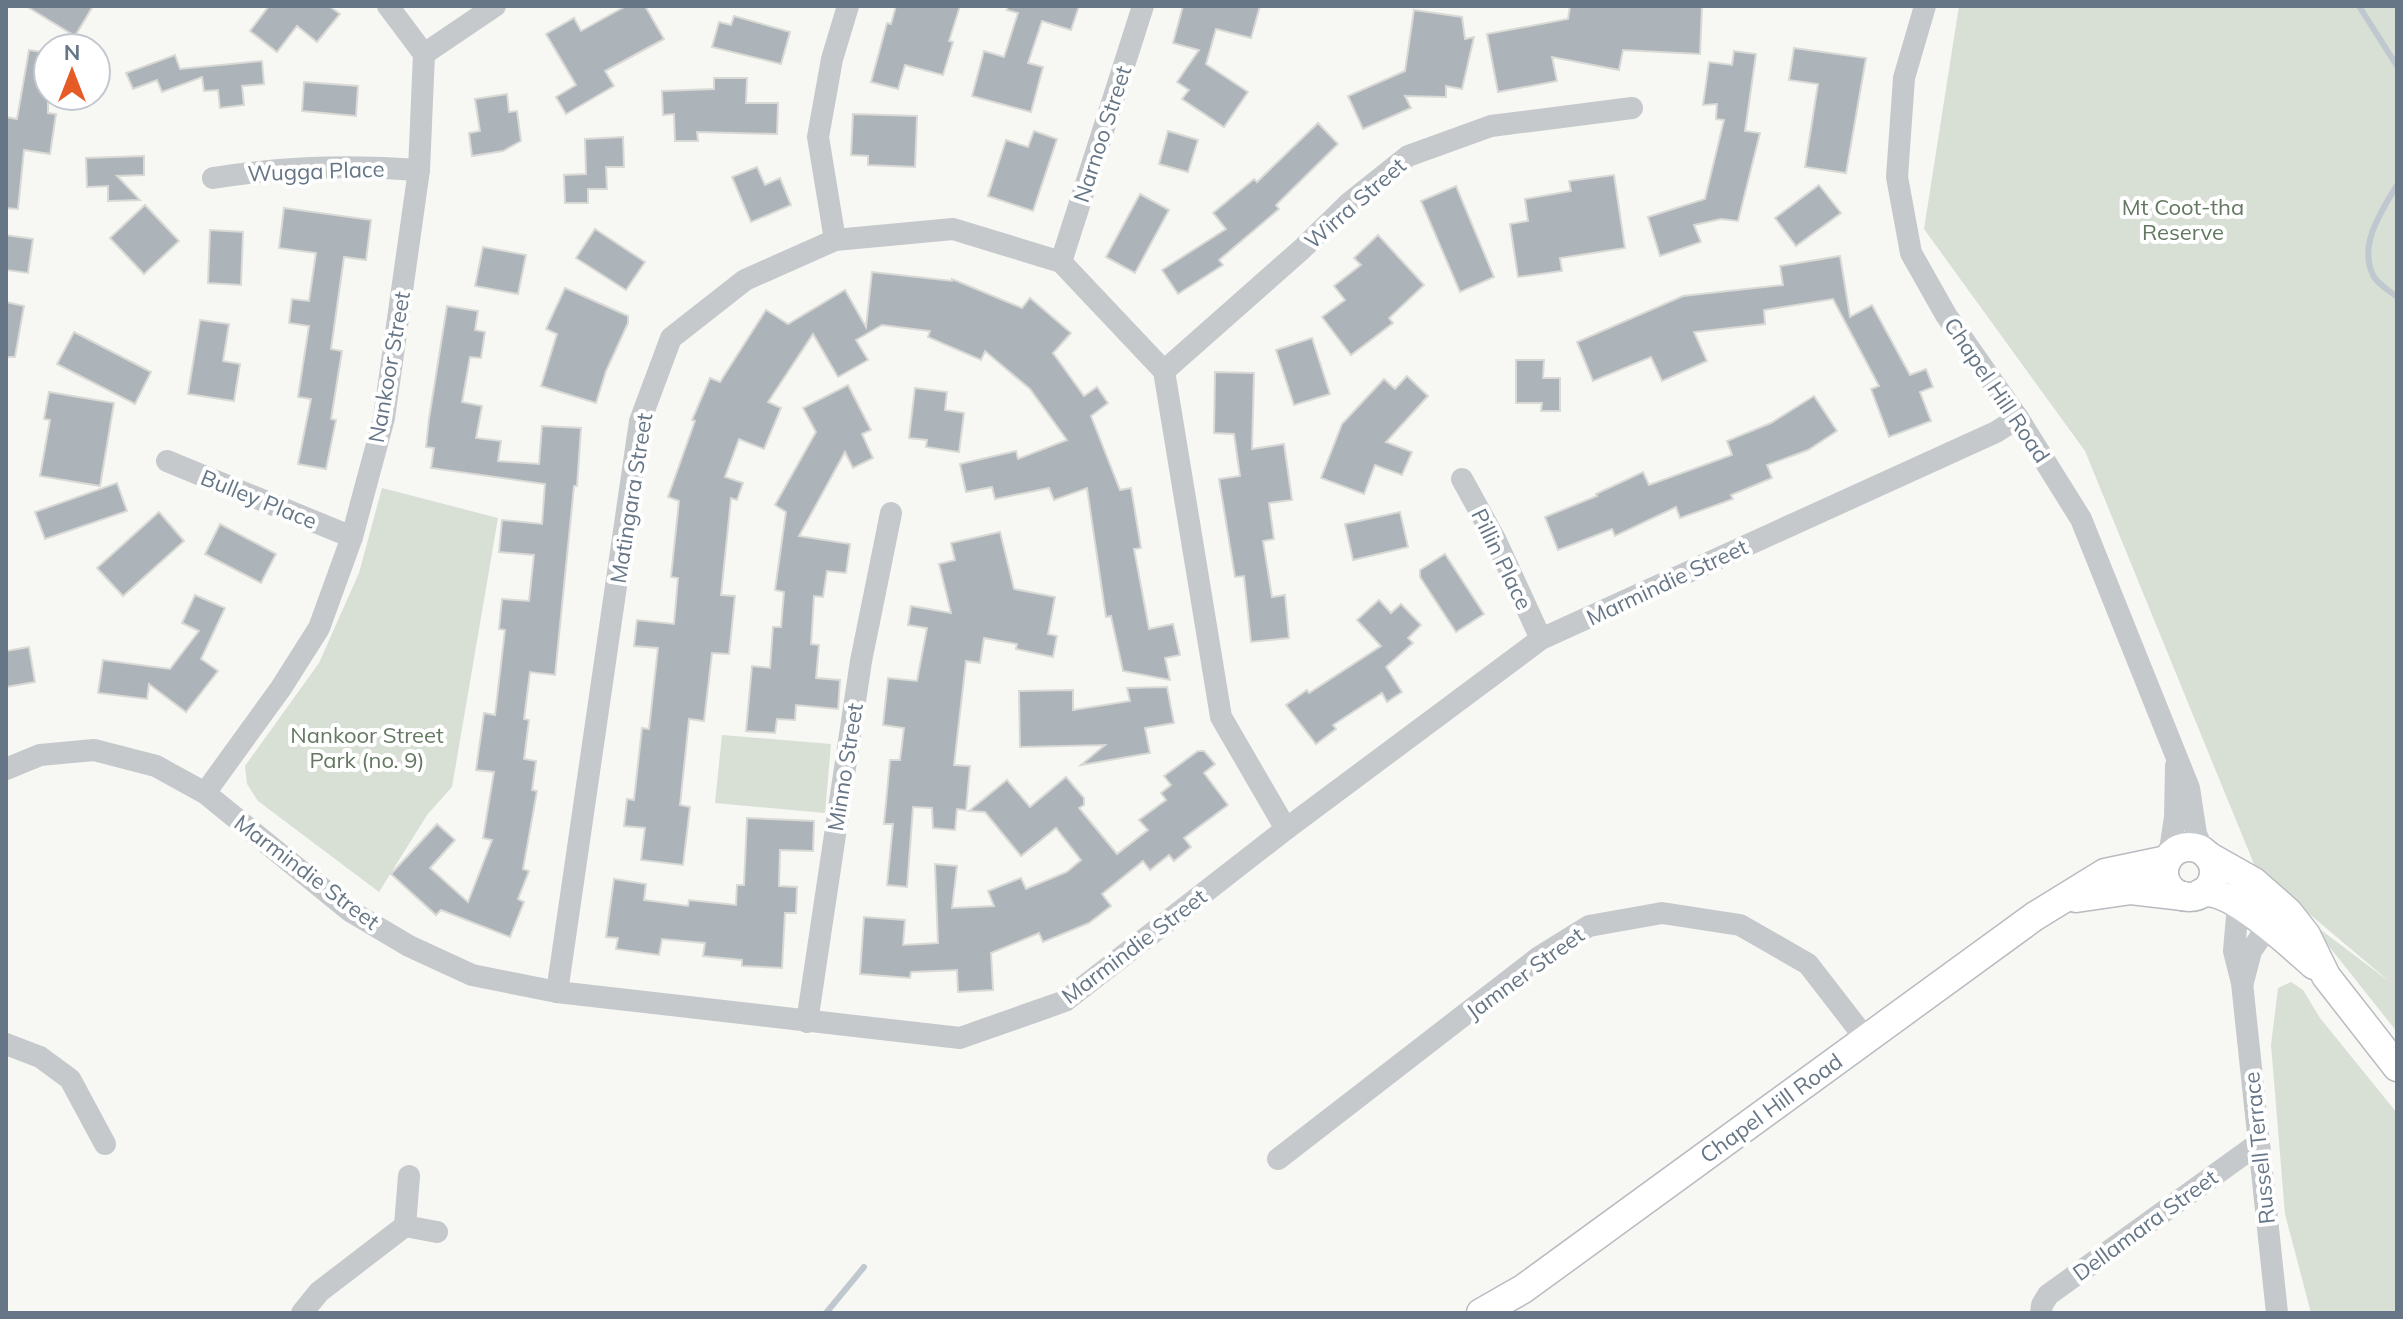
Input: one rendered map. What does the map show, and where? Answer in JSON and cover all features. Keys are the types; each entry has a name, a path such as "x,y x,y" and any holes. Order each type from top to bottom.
{"main road":[{"path":"2326,976 2295,920 2267,892 2194,848 2178,850 2168,859 2164,872 2172,890 2192,894 2214,892 2268,926 2326,976 2397,1067"},
{"path":"2192,894 2213,878 2213,867 2206,855"},
{"name":"Chapel Hill Road","path":"1481,1313 1523,1289 2035,916 2111,871 2168,859"},
{"path":"2246,877 2268,907 2268,926"},
{"name":"Chapel Hill Road","path":"2059,901 2122,890 2192,894"}],"street":[{"path":"388,6 424,54 495,6"},
{"path":"835,240 818,137 832,59 848,6"},
{"name":"Narnoo Street","path":"1061,262 1143,6"},
{"name":"Chapel Hill Road","path":"1925,6 1904,78 1897,177 1911,253 1946,315 2018,418 2081,519 2191,794 2196,834 2206,855"},
{"name":"Nankoor Street","path":"205,793 281,688 319,628 352,537 384,418 419,170 424,54"},
{"name":"Wirra Street","path":"1164,371 1302,249 1349,203 1408,156 1491,126 1632,108"},
{"name":"Wugga Place","path":"213,178 262,170 381,167 419,170"},
{"name":"Matingara Street","path":"557,992 640,421 671,338 745,280 835,240 953,229 1061,262 1164,371"},
{"path":"1164,371 1221,717 1286,829"},
{"name":"Marmindie Street","path":"6,769 40,755 94,750 156,766 205,793 350,911 409,946 472,975 557,992 960,1038 1065,1001 1286,829 1541,639 1996,432 2018,418"},
{"name":"Bulley Place","path":"167,461 352,537"},
{"name":"Pillin Place","path":"1462,479 1495,539 1541,639"},
{"name":"Minno Street","path":"807,1022 861,661 891,513"},
{"name":"Chapel Hill Road","path":"2168,859 2175,817 2177,761"},
{"name":"Russell Terrace","path":"2238,905 2235,956 2242,983 2277,1313"},
{"name":"Jamner Street","path":"1278,1159 1539,957 1589,926 1662,913 1740,925 1808,964 1866,1039"},
{"name":"Russell Terrace","path":"2242,983 2251,951 2268,926"},
{"path":"6,1044 40,1057 70,1079 105,1144"},
{"name":"Dellamara Street","path":"2041,1313 2048,1295 2259,1143"},
{"path":"302,1313 319,1292 405,1226 409,1176"},
{"path":"405,1226 437,1232"}],"green space":[{"name":"Mt Coot-tha Reserve","path":"1959,6 2397,6 2397,1032 2309,921 2390,982 2256,869 2085,451 1924,229"},
{"name":"Nankoor Street Park (no. 9)","path":"382,488 498,518 452,787 427,815 379,892 258,801 247,784 245,766 319,663 359,573"},
{"path":"722,735 831,744 825,813 715,803"},
{"path":"2291,982 2303,990 2320,1018 2397,1113 2397,1313 2311,1313 2285,1214 2271,1045 2278,988"}],"building":[{"path":"26,6 93,6 77,32 68,32"},
{"path":"269,6 329,6 340,14 317,42 297,26 277,52 250,31"},
{"path":"626,6 645,6 664,39 605,71 614,86 566,114 556,97 576,85 546,34 574,18 581,31"},
{"path":"896,6 960,6 943,75 905,65 898,89 871,82 887,23 891,24"},
{"path":"1008,6 1079,6 1071,30 1042,21 1028,63 1043,67 1031,112 972,96 984,51 1004,57 1018,13 1007,10"},
{"path":"1183,6 1260,6 1251,38 1216,29 1206,64 1248,92 1224,127 1182,99 1189,90 1177,82 1199,50 1173,43"},
{"path":"1570,6 1702,6 1700,54 1623,50 1619,70 1552,57 1557,81 1498,92 1487,34 1568,19"},
{"path":"1414,10 1462,17 1465,39 1474,37 1462,89 1446,86 1446,97 1405,96 1411,108 1363,129 1348,96 1405,71"},
{"path":"734,16 790,32 781,64 712,47 719,22 731,25"},
{"path":"1794,48 1866,58 1846,173 1805,167 1818,84 1789,80"},
{"path":"29,50 32,50 32,112 56,114 50,154 24,150 18,209 6,208 6,117 17,119"},
{"path":"1734,51 1756,54 1745,131 1760,133 1738,221 1721,219 1694,225 1701,242 1660,256 1648,217 1705,199 1724,120 1716,119 1717,104 1703,105 1709,62 1732,65"},
{"path":"175,55 180,69 262,61 264,84 242,86 244,105 220,108 218,90 204,91 202,77 162,92 157,80 133,89 126,73"},
{"path":"714,78 747,78 746,103 778,103 777,134 697,132 698,141 675,141 674,114 663,115 662,91 714,89"},
{"path":"304,82 358,86 356,116 302,111"},
{"path":"507,94 509,112 517,111 521,141 503,151 472,156 469,133 480,131 475,99"},
{"path":"853,114 917,116 915,167 868,165 868,156 851,155"},
{"path":"1318,123 1338,144 1276,205 1279,209 1219,260 1223,265 1178,294 1162,270 1226,229 1213,213 1254,179 1257,182"},
{"path":"1034,131 1057,139 1033,211 988,196 1006,140 1028,147"},
{"path":"1168,131 1198,140 1188,172 1159,164"},
{"path":"623,137 624,167 606,167 607,189 588,189 588,203 565,203 564,175 586,174 585,139"},
{"path":"144,156 144,175 117,176 140,200 108,201 108,186 87,187 86,158"},
{"path":"757,167 765,185 780,178 791,205 751,222 732,177"},
{"path":"1614,175 1625,248 1560,258 1562,271 1518,277 1510,224 1528,221 1525,199 1571,191 1569,181"},
{"path":"1819,185 1841,213 1796,246 1775,218"},
{"path":"1456,186 1494,277 1460,292 1421,201"},
{"path":"1140,194 1169,210 1135,273 1106,257"},
{"path":"145,205 179,241 144,274 110,238"},
{"path":"284,208 371,220 366,260 344,257 331,349 342,351 331,419 336,420 326,469 298,464 311,399 298,397 309,326 289,323 292,299 309,301 316,253 279,248"},
{"path":"595,229 645,262 626,290 576,258"},
{"path":"210,230 243,232 241,285 208,283"},
{"path":"6,235 33,239 28,273 6,270"},
{"path":"1378,235 1424,285 1389,318 1393,323 1351,355 1322,317 1345,300 1334,286 1361,265 1354,258"},
{"path":"483,247 526,255 518,294 475,286"},
{"path":"1840,256 1850,317 1872,305 1910,375 1926,369 1933,387 1920,392 1931,421 1889,437 1871,389 1879,386 1833,299 1764,310 1765,324 1694,332 1707,361 1662,381 1651,357 1593,381 1577,342 1683,296 1783,285 1780,266"},
{"path":"872,272 952,279 1022,308 1030,298 1071,333 1053,353 1084,396 1097,387 1108,403 1091,416 1120,490 1131,488 1141,548 1134,549 1149,629 1173,624 1180,655 1165,658 1170,680 1123,671 1111,616 1106,617 1087,488 1054,500 1049,488 995,499 992,487 966,492 960,464 1016,451 1018,459 1067,440 1030,389 985,351 981,360 928,337 930,331 882,325 856,340 868,360 838,377 813,334 768,402 781,408 764,449 739,439 725,477 743,483 737,500 731,498 721,595 735,596 729,654 712,653 704,721 689,719 680,805 690,807 683,865 641,860 645,828 624,826 627,799 634,800 642,728 649,729 658,648 634,646 637,620 674,624 678,578 671,577 679,501 668,497 695,421 692,420 710,378 720,382 766,310 788,324 845,290 866,327"},
{"path":"565,288 628,316 628,323 606,371 596,403 541,386 557,334 546,329"},
{"path":"6,302 24,306 15,357 6,357"},
{"path":"447,306 478,311 475,330 485,332 481,358 470,357 462,402 482,406 476,438 501,441 498,461 539,464 542,426 581,428 555,675 530,672 524,719 529,720 524,759 536,761 532,790 537,791 523,869 529,871 518,899 524,902 510,937 441,910 436,915 391,874 437,824 455,840 430,868 468,902 492,840 483,838 494,772 476,770 484,713 495,715 505,630 499,629 502,599 529,601 534,555 499,552 502,520 542,524 545,484 431,468 434,448 426,447"},
{"path":"200,320 229,324 223,361 240,364 234,401 188,394"},
{"path":"74,332 151,372 135,404 57,364"},
{"path":"1312,338 1330,394 1294,405 1276,350"},
{"path":"1516,360 1544,360 1543,378 1560,378 1560,411 1541,411 1542,403 1516,403"},
{"path":"1215,372 1254,373 1252,449 1284,444 1292,500 1269,503 1274,539 1263,541 1272,597 1285,595 1289,638 1251,642 1244,576 1235,577 1219,479 1240,476 1234,434 1214,433"},
{"path":"1407,376 1428,396 1386,442 1412,452 1402,475 1375,465 1364,494 1321,478 1342,424 1384,379 1395,389"},
{"path":"848,385 871,430 862,434 873,458 853,468 845,452 799,536 850,544 846,573 827,571 823,597 814,596 811,644 819,645 816,678 840,680 838,709 796,705 795,720 777,719 775,733 746,731 752,666 770,668 773,627 781,627 784,592 775,590 786,512 775,505 816,432 803,408"},
{"path":"915,388 947,392 945,410 964,413 959,452 926,447 927,440 909,438"},
{"path":"49,392 114,403 100,486 40,476 50,420 44,419"},
{"path":"1814,396 1837,431 1808,450 1767,465 1772,478 1731,495 1733,499 1680,518 1676,507 1615,536 1612,529 1558,550 1545,517 1597,496 1643,472 1649,485 1732,455 1727,441 1771,423"},
{"path":"117,483 127,511 45,539 35,512"},
{"path":"159,512 184,541 123,596 97,568"},
{"path":"1400,512 1408,547 1353,560 1345,524"},
{"path":"220,524 276,554 261,583 205,554"},
{"path":"1000,532 1014,589 1055,597 1048,634 1057,636 1053,657 1016,649 1017,644 984,638 980,663 966,661 954,765 970,766 966,810 957,809 955,830 933,828 932,808 913,807 907,887 887,885 893,824 884,824 890,760 900,760 904,728 883,725 888,678 917,681 927,628 908,625 911,606 951,613 939,564 955,560 951,543"},
{"path":"1445,554 1484,614 1456,632 1420,577 1420,570"},
{"path":"195,595 225,608 201,659 218,671 186,712 149,684 147,699 98,693 103,660 170,669 199,631 182,623"},
{"path":"1379,600 1391,613 1401,604 1421,625 1408,638 1413,643 1386,667 1402,692 1387,702 1382,693 1333,725 1336,729 1316,744 1286,705 1381,646 1357,620"},
{"path":"29,647 35,682 6,687 6,651"},
{"path":"1167,687 1174,723 1145,728 1150,753 1081,765 1105,745 1020,747 1019,691 1073,690 1073,710 1130,701 1127,688"},
{"path":"1198,751 1204,751 1215,764 1204,773 1228,805 1184,838 1191,847 1174,861 1169,855 1150,870 1143,861 1102,894 1111,906 1089,923 1043,942 1039,933 991,953 993,990 958,992 957,970 911,972 910,978 860,974 864,917 905,920 903,945 938,943 935,864 957,866 952,908 994,906 988,891 1021,878 1026,889 1067,872 1081,860 1056,828 1021,856 985,812 969,811 1007,780 1030,807 1066,777 1084,798 1084,805 1079,808 1117,854 1148,830 1139,820 1166,800 1161,793 1171,785 1164,776"},
{"path":"747,818 814,821 813,851 780,850 779,886 797,887 796,913 785,913 782,968 742,966 742,960 703,956 705,943 662,939 659,955 616,949 618,938 606,937 614,879 646,884 644,900 688,906 689,900 736,905 737,885 744,885"}],"waterway":[{"path":"2359,6 2397,66"},
{"path":"2397,185 2374,228 2368,252 2375,278 2397,297"},
{"path":"826,1313 864,1267"}]}
